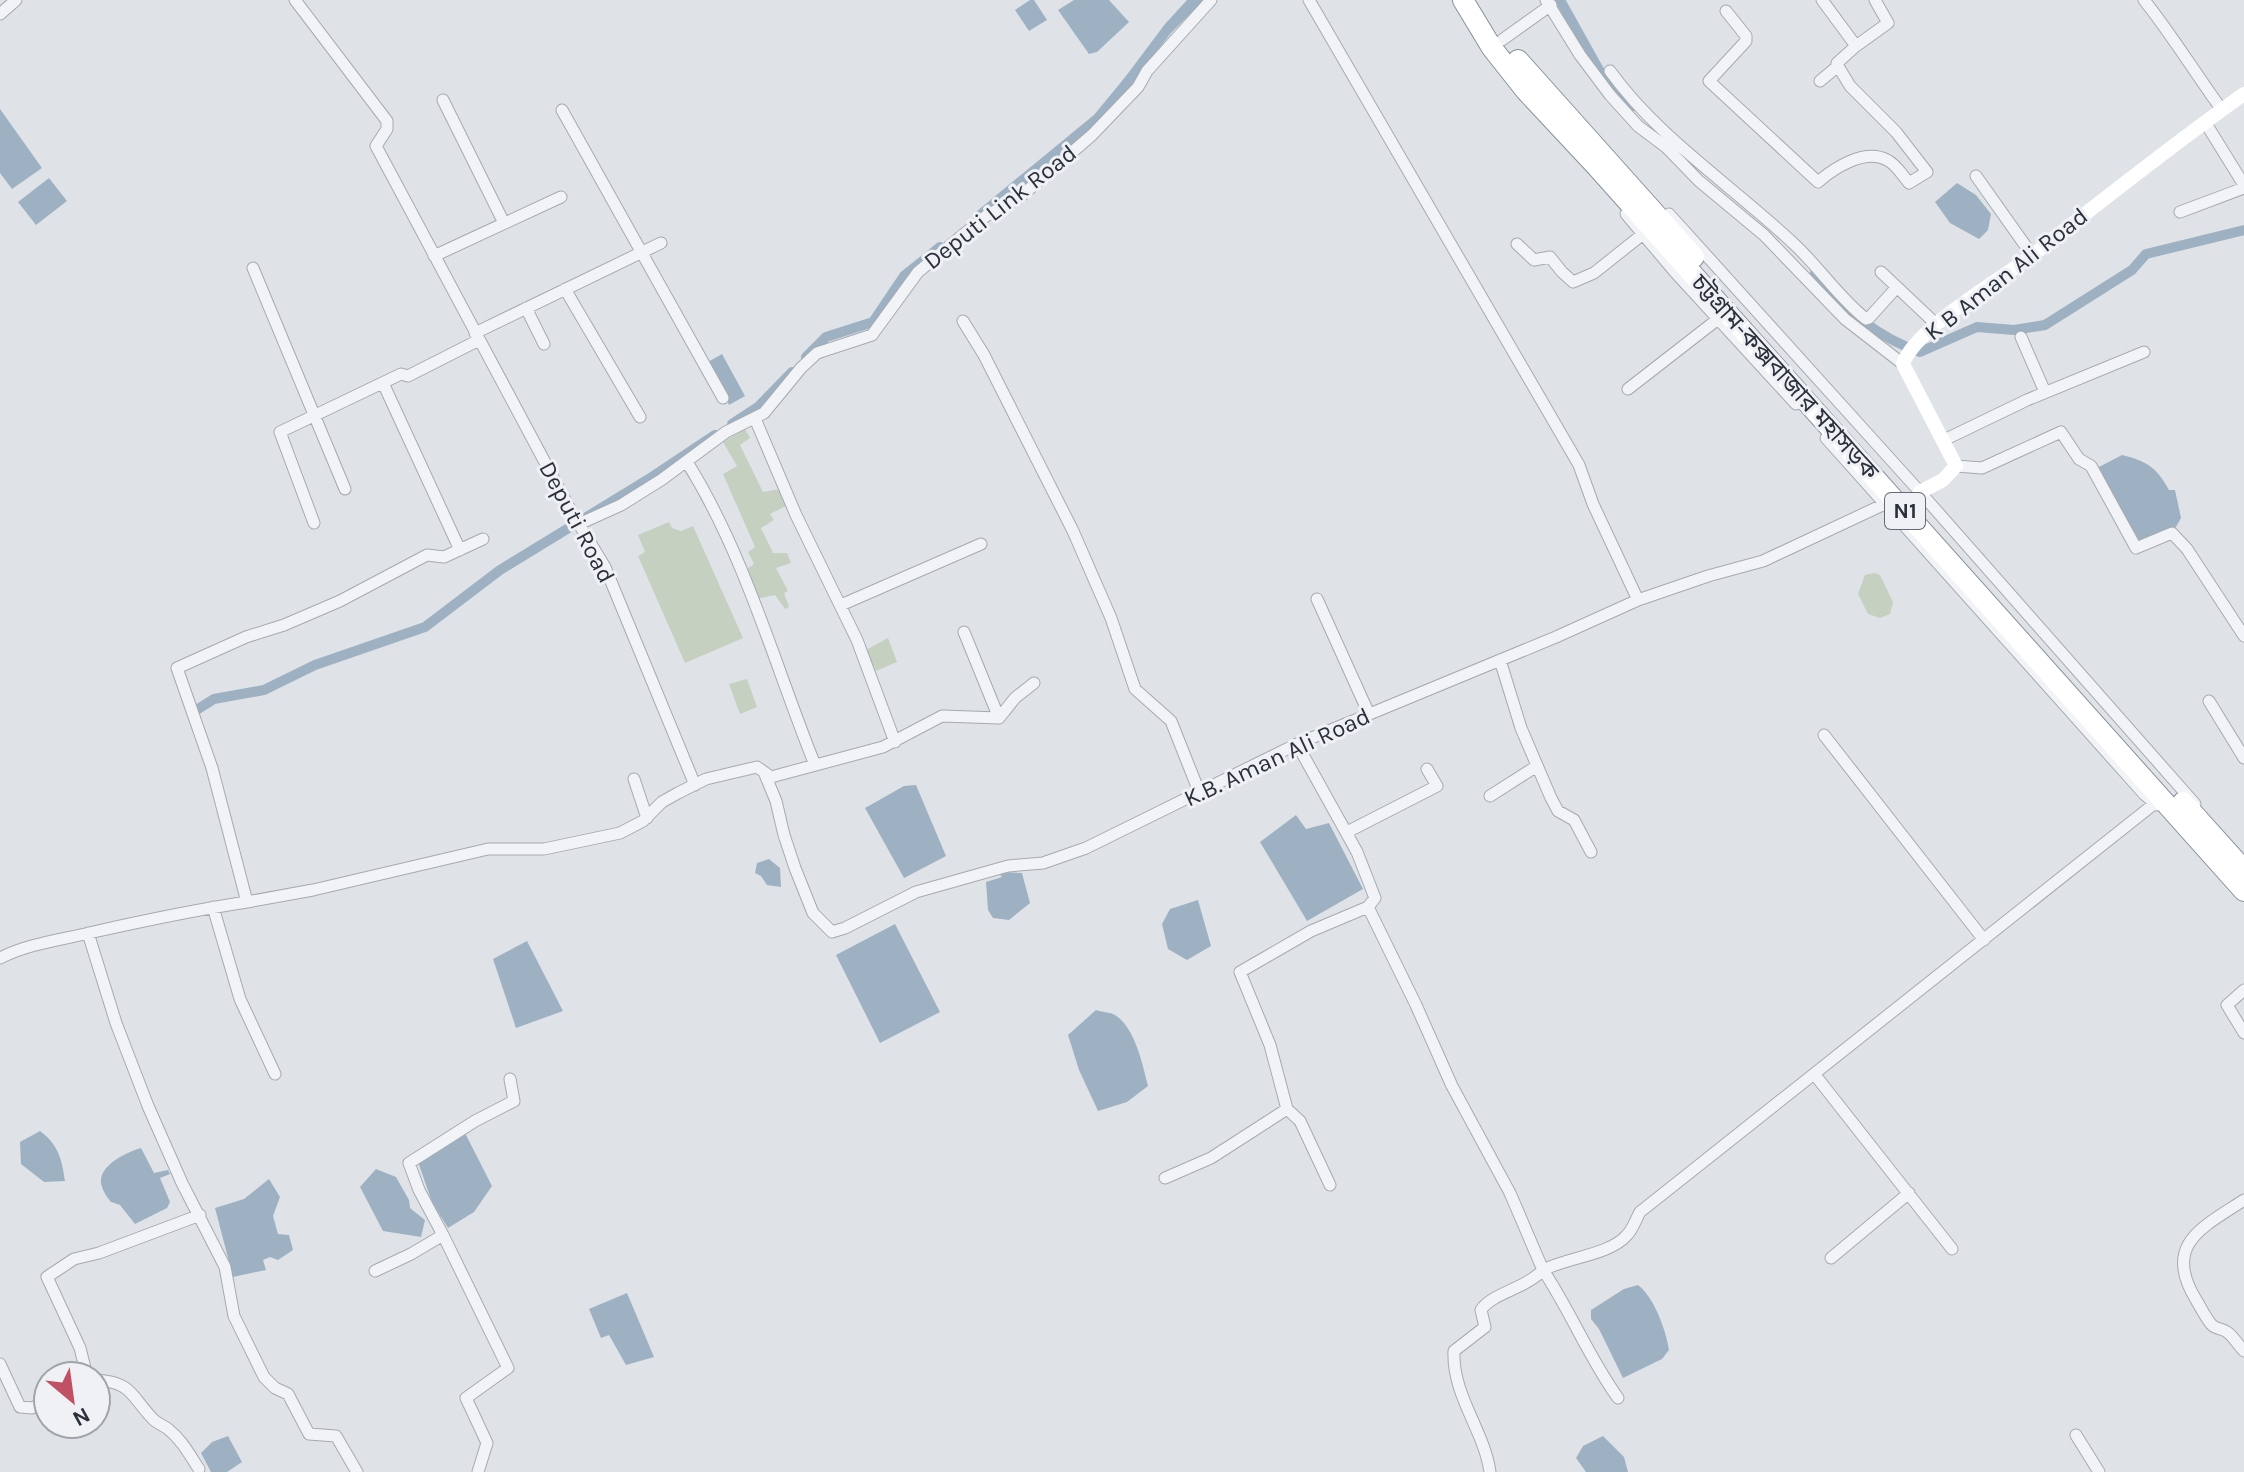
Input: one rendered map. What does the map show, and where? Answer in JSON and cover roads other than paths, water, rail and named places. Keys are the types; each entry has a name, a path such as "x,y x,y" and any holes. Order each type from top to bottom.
{"highway":[{"name":"চট্টগ্রাম-কক্সবাজার মহাসড়ক","path":"1463,0 1492,48 1526,91 1620,173 2209,842 2244,891"},
{"name":"চট্টগ্রাম-কক্সবাজার মহাসড়ক","path":"1479,0 1502,40 1551,111 2163,807 2244,870"}],"street":[{"path":"0,14 16,0"},
{"name":"Deputi Road","path":"295,0 387,121 387,129 376,146 440,269 605,567 695,785"},
{"name":"Deputi Link Road","path":"579,524 621,505 726,432 764,413 817,353 872,335 918,272 986,216 1020,197 1092,135 1138,87 1147,71 1211,0"},
{"path":"1309,0 1579,465 1593,504 1638,600"},
{"path":"1822,0 1856,46"},
{"path":"1820,81 1856,46 1888,23 1875,0"},
{"path":"2144,0 2222,110"},
{"path":"1502,40 1548,3 1580,55 1638,126 1666,147 1699,181 1764,235 1845,319 1907,355 1956,466"},
{"path":"1726,11 1746,36 1746,41 1709,81 1818,182 1837,166 1876,156 1890,161 1909,183 1927,172 1896,132 1850,86 1838,66"},
{"path":"1610,71 1625,91 1792,242 1831,281 1853,309 1866,319 1897,287"},
{"name":"K B Aman Ali Road","path":"1907,355 1967,300 2032,255 2244,94"},
{"path":"443,100 504,223"},
{"path":"562,110 723,398"},
{"path":"1490,1472 1488,1457 1462,1398 1453,1368 1454,1351 1485,1327 1481,1310 1486,1303 1531,1282 1543,1270 1614,1246 1628,1234 1640,1212 1984,940 2163,807 1643,234 1552,128 1549,123 1551,111"},
{"path":"2180,212 2244,187 2205,122"},
{"path":"1620,173 1635,178 2196,805 2209,821 2209,842"},
{"path":"1976,176 2032,255"},
{"path":"434,256 561,197"},
{"path":"1517,244 1534,260 1550,257 1573,282 1594,273 1643,234"},
{"path":"314,523 280,432 401,374 407,376 526,308 661,243"},
{"path":"253,268 345,489"},
{"path":"1881,272 1937,325"},
{"path":"565,289 640,417"},
{"path":"526,308 544,344"},
{"path":"1628,389 1718,319"},
{"path":"963,321 984,355 1073,531 1111,618 1135,689 1171,721 1200,794"},
{"path":"2021,337 2045,392"},
{"path":"1944,440 2045,392 2144,352"},
{"path":"383,383 460,550"},
{"path":"756,421 796,515 857,640 895,742"},
{"path":"1956,466 1982,468 2061,432 2079,459 2091,466 2136,548 2172,533 2187,549 2244,636"},
{"path":"687,462 713,508 749,590 815,765"},
{"path":"1916,493 1943,480 1956,466"},
{"name":"K.B. Aman Ali Road","path":"764,772 813,913 832,932 916,892 1008,866 1043,863 1086,848 1297,744 1638,600 1763,561 1886,503"},
{"path":"247,902 212,768 177,668 246,637 340,601 427,555 444,557 483,539"},
{"path":"841,605 981,544"},
{"path":"1317,599 1369,714"},
{"path":"964,632 999,718"},
{"path":"1500,660 1521,728 1558,811 1574,820 1591,852"},
{"path":"999,718 1022,691 1034,683"},
{"path":"2209,701 2244,758"},
{"path":"0,958 15,950 163,915 313,890 488,849 529,850 620,833 647,818 662,802 695,785 742,770 757,767 771,777 895,742 942,716 999,718"},
{"path":"1824,735 1984,940"},
{"path":"1297,744 1347,832 1375,898 1368,907 1311,931 1240,972 1270,1045 1287,1109 1300,1121 1330,1185"},
{"path":"1490,796 1537,766"},
{"path":"1347,832 1437,786 1427,769"},
{"path":"634,779 647,818"},
{"path":"213,907 240,999 275,1074"},
{"path":"1368,907 1452,1086 1510,1193 1543,1270 1598,1371 1618,1398"},
{"path":"88,933 116,1023 148,1106 182,1183 225,1267 234,1316 264,1377 275,1388 288,1394 309,1434 336,1436 357,1472"},
{"path":"2244,990 2227,1005 2244,1033"},
{"path":"1815,1075 1952,1249"},
{"path":"478,1472 487,1443 466,1398 508,1368 419,1190 409,1163 475,1121 514,1101 510,1079"},
{"path":"1165,1178 1211,1158 1287,1109"},
{"path":"1831,1258 1909,1193"},
{"path":"2244,1200 2192,1237 2184,1251 2182,1264 2184,1279 2211,1324 2229,1333 2244,1351"},
{"path":"83,1360 47,1277 74,1259 99,1253 200,1215"},
{"path":"375,1271 443,1235"},
{"path":"0,1364 20,1407 32,1408"},
{"path":"112,1383 135,1394 153,1420 166,1427 186,1446 199,1469"},
{"path":"2076,1435 2099,1472"}],"water":[{"path":"1034,0 1047,20 1029,31 1015,10"},
{"path":"1074,0 1109,0 1129,22 1097,52 1089,54 1058,10"},
{"path":"1187,0 1204,0 1171,33 1128,88 1123,88 1120,84"},
{"path":"0,109 42,168 12,189 0,173"},
{"path":"49,178 67,201 36,225 18,202"},
{"path":"1957,183 1976,195 1991,214 1988,230 1979,239 1950,223 1935,202"},
{"path":"722,354 745,396 729,405 708,362"},
{"path":"2122,455 2150,466 2169,490 2175,490 2181,518 2173,532 2138,545 2097,468"},
{"path":"916,785 946,856 904,878 865,808 904,786"},
{"path":"1296,815 1306,829 1329,823 1363,889 1307,921 1260,842"},
{"path":"769,859 780,868 781,887 767,885 755,873 757,863"},
{"path":"998,872 1022,873 1030,903 1009,920 993,918 988,910 986,882 1002,877"},
{"path":"1198,900 1211,946 1187,960 1168,949 1162,924 1170,909"},
{"path":"895,924 940,1012 880,1043 836,955"},
{"path":"527,941 563,1011 516,1028 493,959"},
{"path":"1096,1010 1115,1015 1128,1028 1148,1086 1127,1102 1098,1111 1079,1070 1068,1035"},
{"path":"40,1131 58,1153 65,1181 44,1182 21,1164 20,1142"},
{"path":"465,1133 492,1186 474,1212 448,1228 432,1202 418,1162"},
{"path":"141,1148 154,1173 168,1170 170,1174 160,1178 170,1202 167,1208 135,1224 120,1205 111,1202 101,1183 104,1170 109,1165"},
{"path":"376,1169 396,1177 410,1208 425,1220 421,1237 383,1231 360,1187"},
{"path":"269,1179 280,1197 273,1216 278,1234 289,1235 293,1250 278,1260 270,1257 263,1260 266,1270 233,1277 215,1208 244,1199"},
{"path":"1638,1285 1658,1314 1669,1350 1662,1359 1623,1378 1591,1319 1591,1310 1624,1289"},
{"path":"627,1293 654,1357 626,1365 609,1335 601,1338 589,1309"},
{"path":"228,1436 242,1462 227,1472 211,1472 201,1453 212,1442"},
{"path":"1603,1436 1624,1457 1628,1472 1586,1472 1576,1458 1583,1446"}],"waterway":[{"path":"1560,0 1604,79 1633,106"},
{"path":"980,215 1098,118 1131,78"},
{"path":"1815,273 1837,298 1875,330 1920,352 1977,327 2014,330 2045,325 2132,270 2146,254 2244,230"},
{"path":"806,357 826,337 873,322 904,276 940,247"},
{"path":"732,424 758,407 792,372"},
{"path":"198,709 214,699 264,690 315,665 425,627 500,570 715,435"}]}
